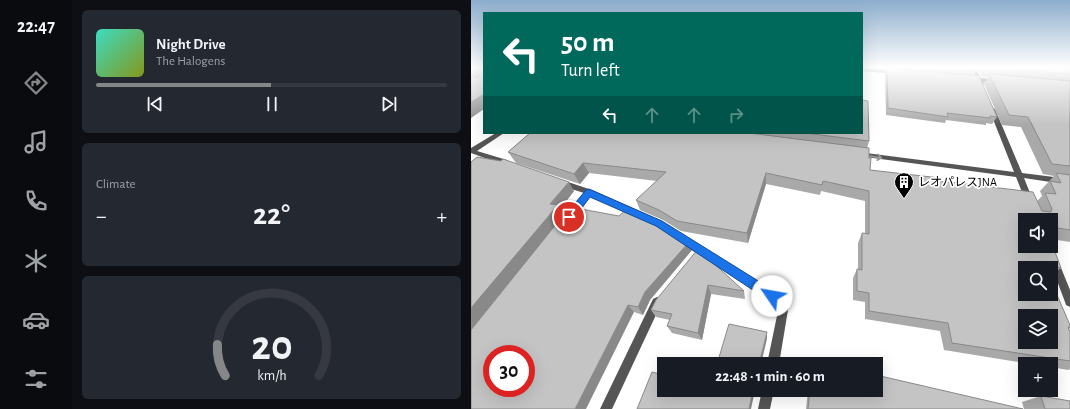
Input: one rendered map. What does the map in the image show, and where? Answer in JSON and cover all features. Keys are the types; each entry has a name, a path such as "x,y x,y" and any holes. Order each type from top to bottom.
{"street":[{"path":"983,87 986,94"},
{"path":"988,100 1034,213"},
{"path":"471,151 499,134"},
{"path":"471,151 513,166"},
{"path":"848,153 1070,182"},
{"path":"555,180 589,192 645,217"},
{"path":"564,223 589,192"},
{"path":"672,232 697,253 784,304 774,357"},
{"path":"1051,253 1070,302"},
{"path":"606,409 655,304 665,292"},
{"path":"764,409 767,397"}],"building":[{"path":"471,87 483,87 483,95 471,102"},
{"path":"887,87 984,87 997,117 990,116 990,118 947,113 948,117 888,108"},
{"path":"995,87 1070,87 1070,166 1052,164 1028,117 1009,115"},
{"path":"863,100 868,101 869,141 813,134 863,134"},
{"path":"529,134 757,134 869,148 869,158 871,158 870,170 940,178 940,181 1033,192 1042,211 1051,212 1052,209 1045,193 1056,194 1050,181 1061,183 1056,173 1070,175 1070,230 1058,228 1058,213 1018,213 1018,253 1055,253 1061,268 1058,267 1058,261 1018,261 1018,301 1058,301 1058,297 1070,325 1070,327 1068,327 1070,332 1070,361 1058,359 1058,357 1044,357 952,343 948,323 869,311 869,293 857,291 857,269 862,270 862,233 869,234 869,191 823,181 822,185 766,173 747,233 677,221 659,210 636,200 666,172 583,163 574,174 508,152"},
{"path":"477,157 501,161 503,159 569,182 550,204 558,205 471,308 471,162"},
{"path":"570,207 619,216 628,208 651,217 689,242 645,292 638,307 628,305 575,409 471,409 471,330"},
{"path":"698,249 744,291 708,285 698,333 667,326 672,314 651,310 656,300"},
{"path":"729,324 767,332 761,357 719,357"},
{"path":"652,372 657,373 657,397 752,397 749,409 637,409"},
{"path":"883,377 1023,409 808,409 809,397 883,397"},
{"path":"1041,397 1070,401 1070,409 1045,409"}],"place":[{"name":"レオパレスJNA","path":"904,199"}],"route":[{"path":"569,217 589,192 659,223 772,296"}]}
